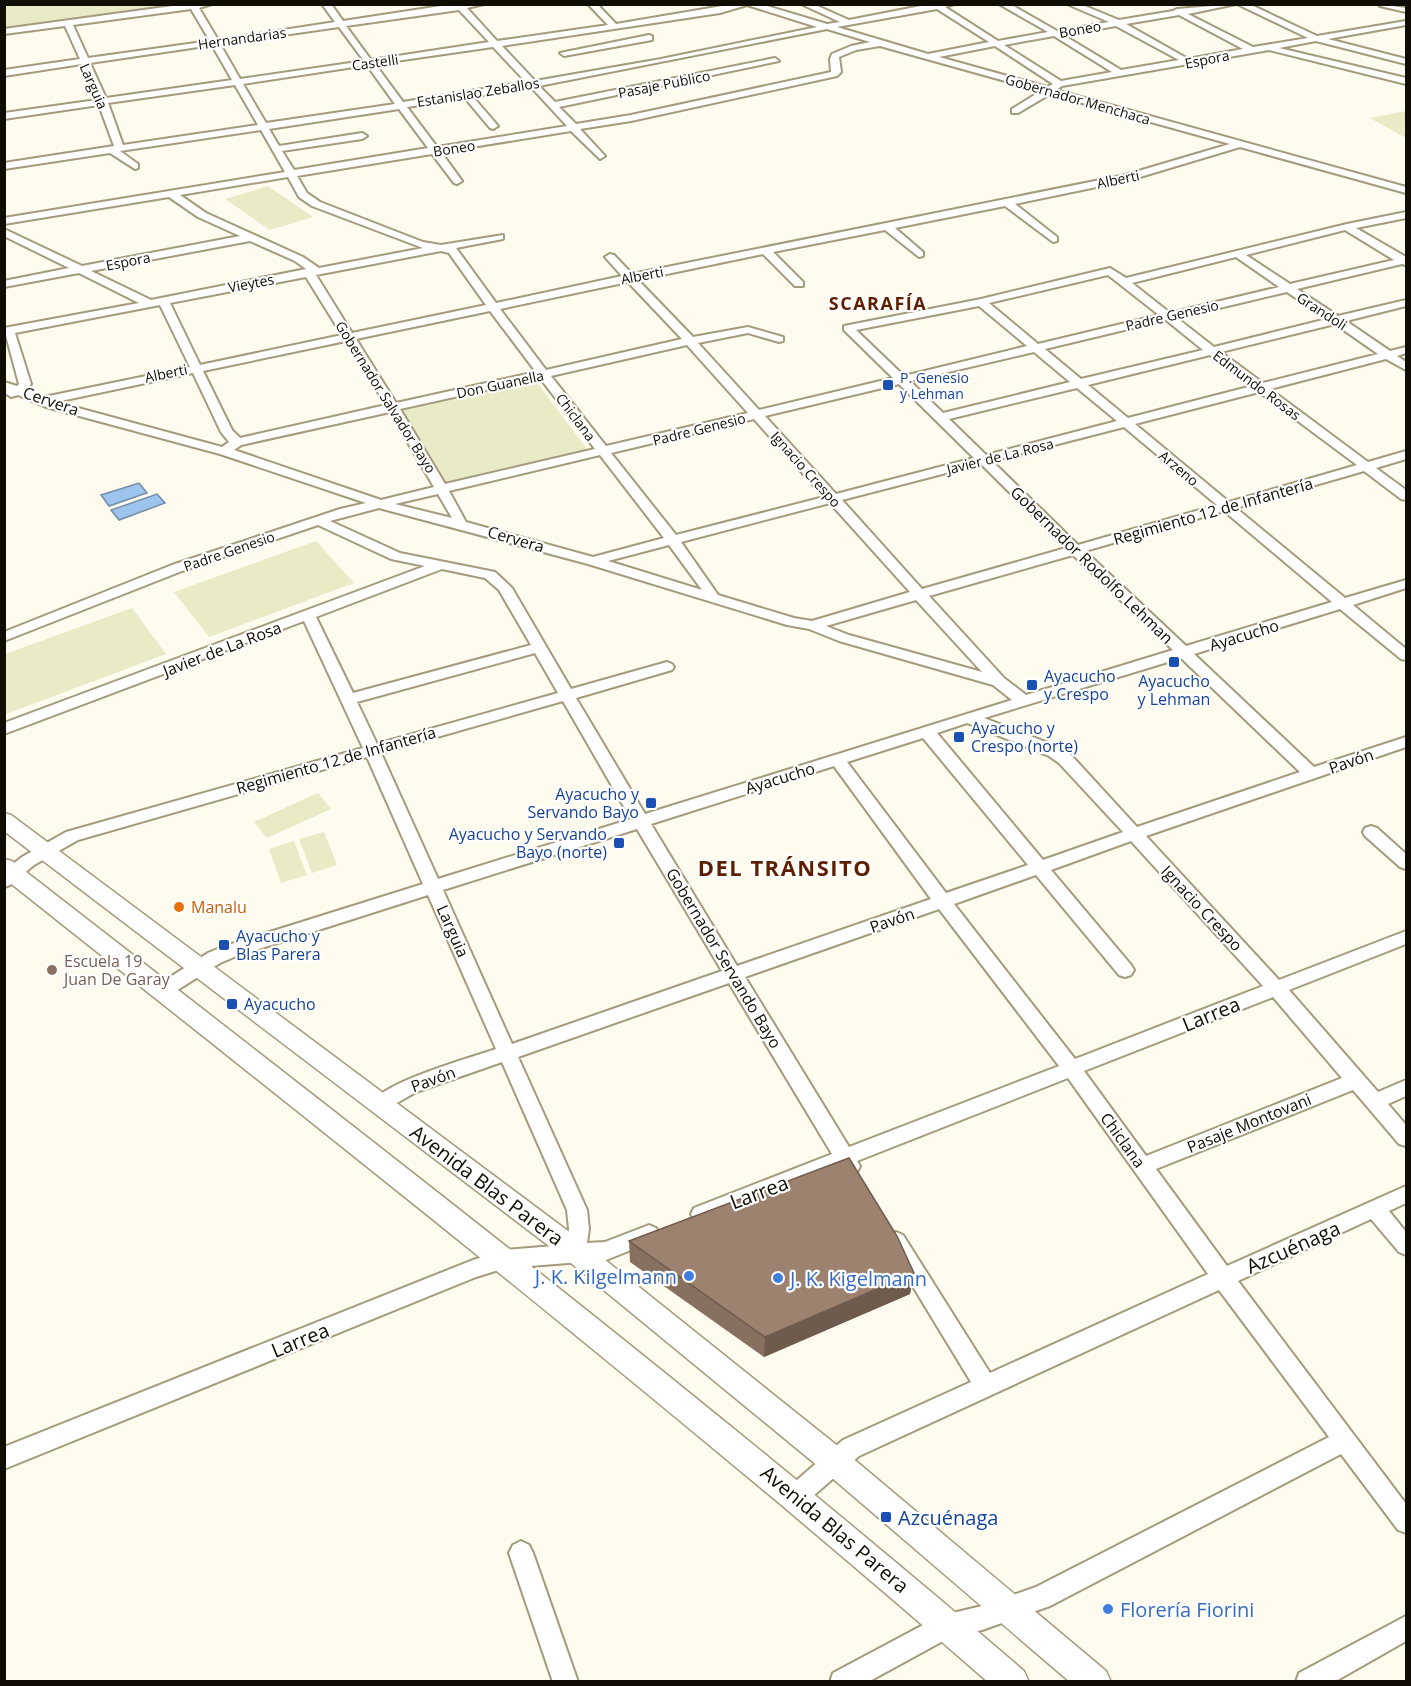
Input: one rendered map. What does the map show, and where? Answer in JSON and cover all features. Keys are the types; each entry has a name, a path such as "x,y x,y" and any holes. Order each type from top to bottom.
{"main road":[{"name":"Avenida Blas Parera","path":"4,820 575,1251 834,1461 1095,1682"},
{"name":"Avenida Blas Parera","path":"8,873 506,1259 797,1495 1013,1682"}],"street":[{"path":"4,32 208,4"},
{"path":"326,4 457,182"},
{"name":"Hernandarias","path":"4,73 480,4"},
{"path":"592,4 614,26"},
{"name":"Castelli","path":"4,116 720,11 744,4"},
{"name":"Gobernador Menchaca","path":"750,4 928,57 1407,190"},
{"path":"805,4 846,22 945,52"},
{"name":"Estanislao Zeballos","path":"4,166 532,84 846,22 950,4"},
{"path":"1003,4 1056,33 1120,74"},
{"path":"1071,4 1118,23 1188,62"},
{"path":"1166,4 1251,50"},
{"name":"Boneo","path":"928,57 945,52 1232,4"},
{"path":"1241,4 1317,39 1407,61"},
{"path":"1383,4 1407,10"},
{"path":"936,5 993,44 1059,84"},
{"path":"194,6 291,174"},
{"path":"460,6 600,156"},
{"name":"Larguia","path":"68,23 111,121 115,149"},
{"name":"Espora","path":"1015,111 1059,84 1407,23"},
{"path":"1395,25 1407,28"},
{"path":"594,73 564,53 649,38"},
{"name":"Boneo","path":"4,221 677,109 834,74 837,72 835,56 854,48 880,43"},
{"path":"1266,48 1407,81"},
{"name":"Pasaje Publico","path":"553,105 775,61"},
{"path":"466,94 493,126"},
{"path":"277,149 362,136"},
{"name":"Alberti","path":"43,401 196,367 1127,178 1239,144"},
{"path":"115,149 135,166"},
{"name":"Chiclana","path":"291,174 306,198 332,211 421,245 452,250 603,452 673,540 709,589 712,597"},
{"name":"Gobernador Salvador Bayo","path":"172,194 202,215 299,258 312,272 442,489 460,524"},
{"path":"1006,202 1053,239"},
{"path":"1123,282 1347,227 1407,215"},
{"path":"887,226 919,254"},
{"path":"1347,227 1406,261"},
{"path":"4,232 148,303"},
{"name":"Espora","path":"4,284 252,237"},
{"name":"Vieytes","path":"7,332 163,300 499,237"},
{"path":"765,251 799,284"},
{"name":"Grandoli","path":"1238,254 1407,367"},
{"name":"Ignacio Crespo","path":"610,257 690,341 1000,682"},
{"name":"Padre Genesio","path":"4,637 177,568 345,512 1406,261"},
{"name":"Edmundo Rosas","path":"981,302 1101,271 1110,271 1167,317 1407,496"},
{"path":"163,300 227,432 237,442"},
{"name":"Gobernador Rodolfo Lehman","path":"981,302 848,328 1076,550 1312,774"},
{"name":"Arzeno","path":"981,302 1407,656"},
{"path":"939,418 1407,303"},
{"name":"Don Guanella","path":"224,451 237,442 690,341 748,330 779,339"},
{"path":"4,395 19,391 26,384 7,332"},
{"name":"Javier de La Rosa","path":"593,561 1407,350"},
{"name":"Cervera","path":"4,385 43,401 224,451 384,504 593,561 792,622 812,625 844,638 1000,682 1023,701"},
{"path":"206,446 227,432"},
{"name":"Regimiento 12 de Infantería","path":"812,625 1407,455"},
{"name":"Gobernador Servando Bayo","path":"319,521 396,556 476,572 498,580 505,588 565,695 856,1176"},
{"name":"Javier de La Rosa","path":"4,729 438,566"},
{"name":"Ayacucho","path":"162,991 200,966 228,952 968,718 1407,584"},
{"name":"Larguia","path":"308,615 434,886 577,1210 579,1229 575,1251"},
{"path":"349,699 540,647"},
{"name":"Regimiento 12 de Infantería","path":"8,873 72,836 667,667"},
{"name":"Ignacio Crespo","path":"968,718 1054,752 1065,759 1276,988 1407,1138"},
{"path":"927,732 1125,970"},
{"name":"Pavón","path":"381,1104 409,1087 1407,742"},
{"name":"Chiclana","path":"838,760 943,902 1072,1069 1223,1278 1407,1522"},
{"path":"1371,832 1407,863"},
{"name":"Larrea","path":"4,1458 473,1269 506,1259 575,1251 606,1251 1407,937"},
{"name":"Pasaje Montovani","path":"1142,1166 1356,1080"},
{"path":"1376,1101 1407,1088"},
{"name":"Azcuénaga","path":"797,1495 851,1448 1407,1194"},
{"path":"1376,1210 1407,1246"},
{"path":"887,1226 986,1386"},
{"path":"842,1682 949,1625 982,1618 1041,1597 1346,1440"},
{"path":"521,1553 566,1682"},
{"path":"1308,1682 1407,1628"}],"green space":[{"path":"4,5 192,5 5,28"},
{"path":"1406,111 1406,138 1370,118"},
{"path":"268,186 313,217 270,230 225,199"},
{"path":"536,381 587,449 446,484 401,411"},
{"path":"316,541 354,583 209,637 174,592"},
{"path":"132,608 166,654 6,714 5,654"},
{"path":"318,793 331,809 267,838 254,822"},
{"path":"324,832 337,865 312,873 299,839"},
{"path":"294,841 307,875 281,883 269,849"}],"water":[{"path":"139,483 147,493 109,506 101,495"},
{"path":"157,494 165,503 119,520 111,510"}],"building":[{"name":"J. K. Kigelmann","path":"849,1158 897,1236 914,1273 765,1337 629,1241"}],"place":[{"name":"P. Genesio y Lehman","path":"888,385"},
{"name":"Ayacucho y Lehman","path":"1174,662"},
{"name":"Ayacucho y Crespo","path":"1032,685"},
{"name":"Ayacucho y Crespo (norte)","path":"959,737"},
{"name":"Ayacucho y Servando Bayo","path":"651,803"},
{"name":"Ayacucho y Servando Bayo (norte)","path":"619,843"},
{"name":"Manalu","path":"179,907"},
{"name":"Ayacucho y Blas Parera","path":"224,945"},
{"name":"Escuela 19 Juan De Garay","path":"52,970"},
{"name":"Ayacucho","path":"232,1004"},
{"name":"J. K. Kilgelmann","path":"689,1276"},
{"name":"J. K. Kigelmann","path":"778,1278"},
{"name":"Azcuénaga","path":"886,1517"},
{"name":"Florería Fiorini","path":"1108,1609"}],"district":[{"name":"SCARAFÍA","path":"878,303"},
{"name":"DEL TRÁNSITO","path":"785,867"}]}
